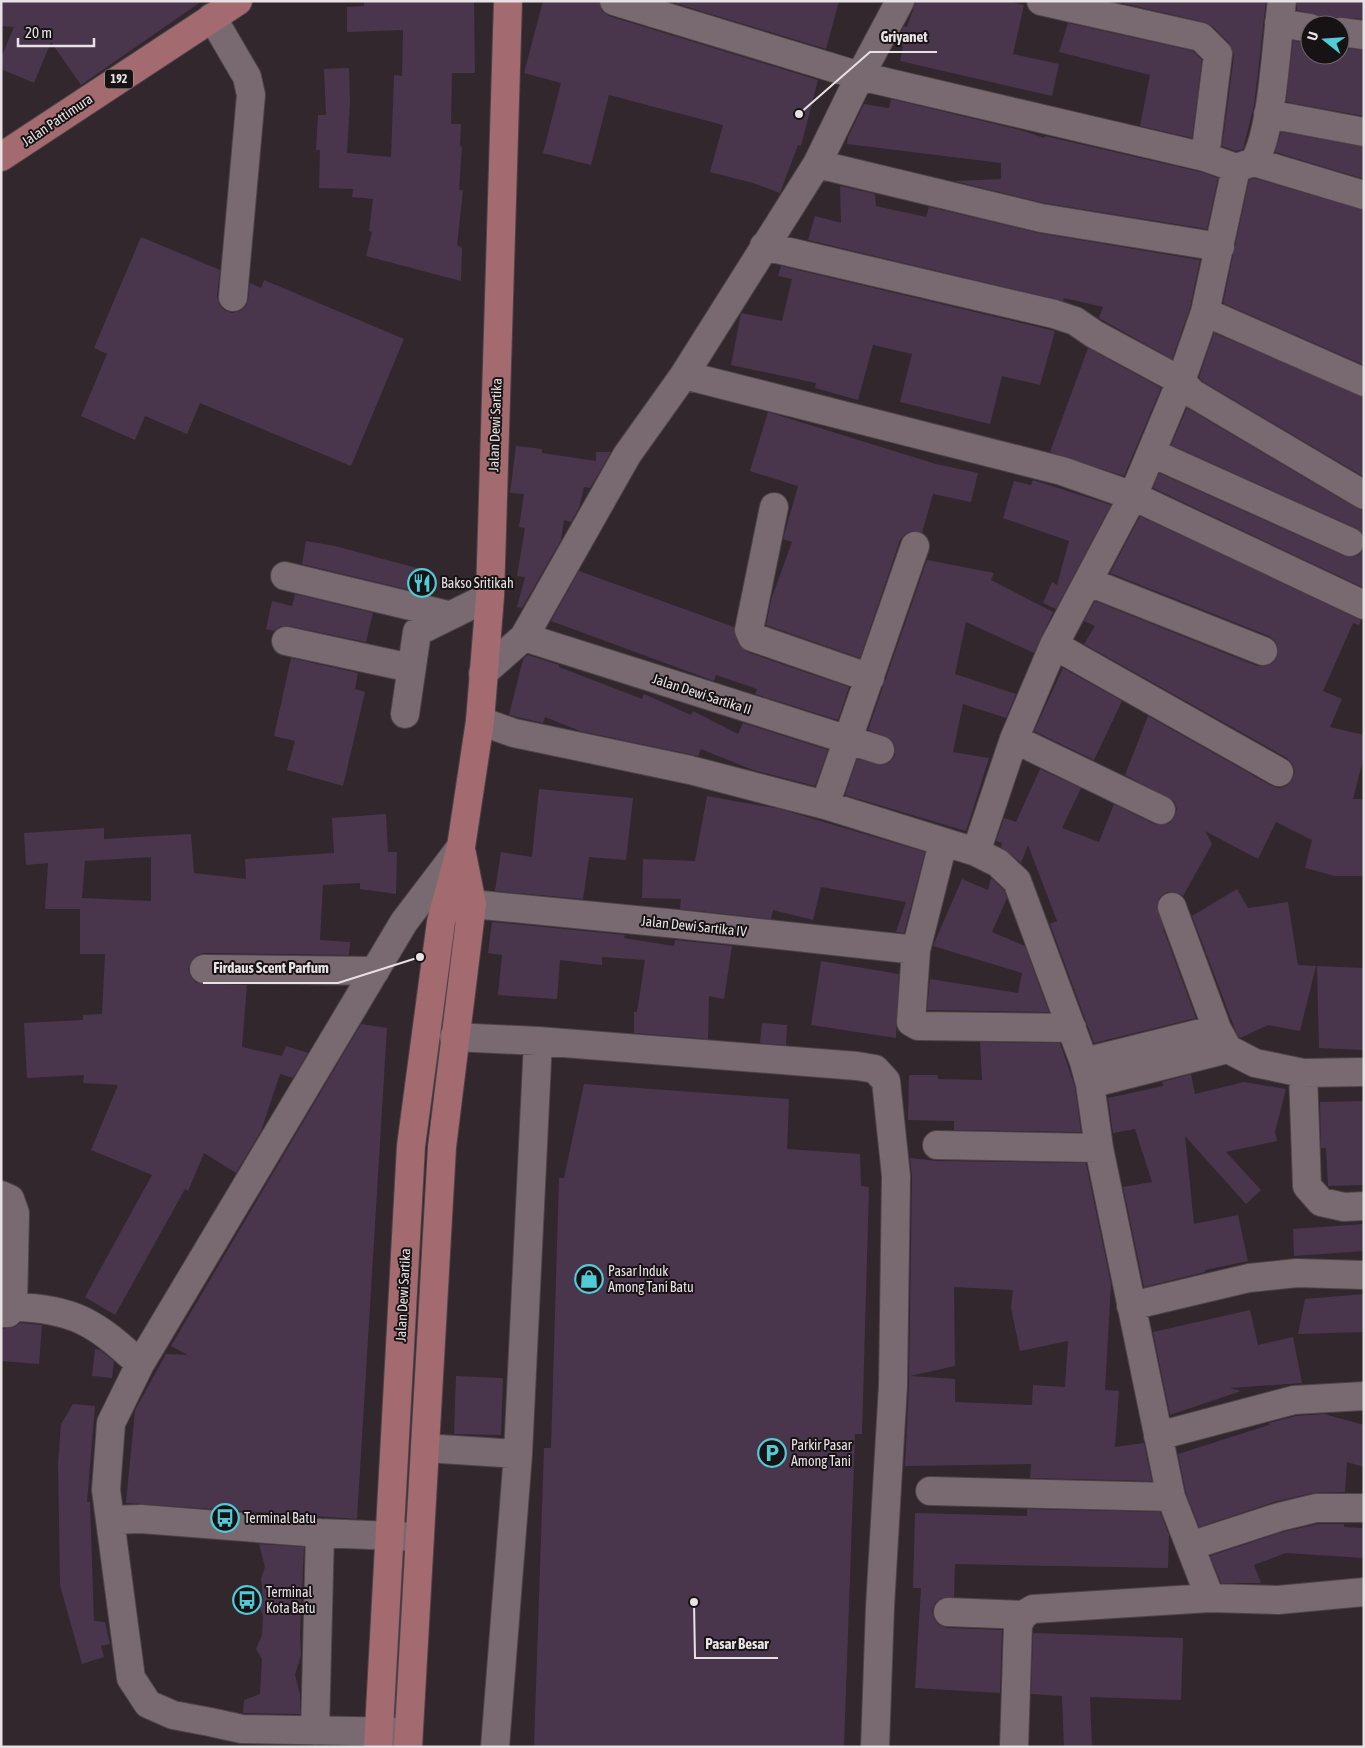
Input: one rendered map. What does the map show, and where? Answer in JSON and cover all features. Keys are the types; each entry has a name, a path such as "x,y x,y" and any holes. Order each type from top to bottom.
{"main road":[{"name":"Jalan Pattimura","path":"1,157 238,1"},
{"name":"Jalan Dewi Sartika","path":"379,1739 412,1146 441,922 461,847 480,721 490,596 508,1"},
{"name":"Jalan Dewi Sartika","path":"408,1739 418,1537 425,1448 442,1147 454,1037 472,904 461,847"},
{"path":"412,1146 442,1147"}],"street":[{"path":"614,1 860,76 1205,158 1245,165 1364,195"},
{"path":"483,673 524,637 627,455 684,375 817,164 860,76 900,1"},
{"path":"1041,1 1178,31 1201,37 1210,44 1218,54 1205,158"},
{"path":"976,852 1014,739 1054,645 1133,496 1181,381 1205,312 1220,247 1245,165 1261,144 1268,114 1281,12 1300,22"},
{"path":"212,17 247,77 251,95 233,297"},
{"path":"1350,33 1364,35"},
{"path":"1268,114 1364,132"},
{"path":"817,164 1041,218 1220,247"},
{"path":"764,246 1054,314 1075,321 1094,334 1181,381 1192,393 1364,495"},
{"path":"1205,312 1364,382"},
{"path":"684,375 1062,471 1133,496 1364,605"},
{"path":"1152,453 1350,542"},
{"path":"774,507 749,630 752,637 761,642 870,678"},
{"path":"825,805 849,741 915,546"},
{"path":"285,576 448,615"},
{"path":"1089,582 1263,651"},
{"path":"405,714 417,632 448,615 490,596"},
{"name":"Jalan Dewi Sartika II","path":"524,637 880,750"},
{"path":"286,641 411,668"},
{"path":"1054,645 1279,772"},
{"path":"480,721 514,733 690,770 825,805 976,852 998,862 1017,881 1087,1073 1099,1148 1171,1497 1210,1598"},
{"path":"1014,739 1162,810"},
{"path":"943,843 916,950 911,1022 914,1025 1072,1028"},
{"path":"408,1739 379,1739 315,1731 242,1728 172,1715 148,1704 131,1678 106,1490 111,1423 140,1364 404,922 461,847"},
{"name":"Jalan Dewi Sartika IV","path":"472,904 916,950"},
{"path":"1172,908 1222,1039 1255,1063 1303,1073 1364,1072"},
{"path":"204,969 375,971"},
{"path":"454,1037 538,1041 857,1066 875,1069 886,1081 896,1176 893,1375 875,1747"},
{"path":"1087,1073 1222,1039"},
{"path":"495,1747 518,1454 538,1041"},
{"path":"1303,1073 1307,1186 1321,1202 1344,1207 1364,1206"},
{"path":"936,1146 1099,1148"},
{"path":"1,1195 10,1199 15,1213 13,1309 72,1314 110,1336 140,1364"},
{"path":"1131,1306 1249,1278 1297,1273 1364,1275"},
{"path":"1158,1436 1294,1400 1364,1396"},
{"path":"425,1448 518,1454"},
{"path":"930,1491 1171,1497"},
{"path":"1190,1546 1279,1517 1316,1508 1364,1508"},
{"path":"110,1520 141,1519 320,1533 418,1537"},
{"path":"315,1731 320,1533"},
{"path":"1014,1747 1018,1625 1023,1615 1033,1609 1210,1598 1278,1600 1364,1592"},
{"path":"948,1612 1023,1615"}],"building":[{"path":"1,1 202,1 81,85 51,42 34,83 1,69 1,58 14,27 1,26"},
{"path":"364,1 474,1 475,73 452,73 451,124 461,124 460,146 462,147 459,190 463,190 457,245 462,248 461,281 366,256 372,232 369,231 373,199 352,197 353,189 319,188 320,150 316,150 318,115 326,115 324,69 349,68 350,102 347,153 391,157 394,75 402,76 403,30 347,32 347,7 364,6"},
{"path":"543,1 599,1 602,11 609,16 818,80 801,146 798,145 780,193 753,183 710,172 723,125 609,95 591,165 543,153 561,83 524,73"},
{"path":"668,1 839,1 826,49"},
{"path":"916,1 1008,1 1024,5 1013,54 1059,64 1052,96 900,61 903,46 895,44 904,26 907,27"},
{"path":"1113,1 1266,1 1254,106 1243,149 1236,151 1222,146 1234,56 1229,43 1212,26 1204,22"},
{"path":"1297,1 1364,1 1364,19 1350,18 1350,15 1315,15 1297,10"},
{"path":"1068,23 1193,51 1202,60 1192,138 1140,126 1150,75 1059,52"},
{"path":"1293,41 1300,42 1300,65 1350,65 1350,49 1364,50 1364,116 1286,102"},
{"path":"891,99 1024,131 1044,138 1045,136 1201,172 1218,178 1207,229 1044,203 954,181 1001,179 1001,163 847,144 848,137 864,104 889,108"},
{"path":"1281,132 1364,147 1364,179 1275,152"},
{"path":"1254,178 1364,210 1364,365 1223,303 1249,180"},
{"path":"840,186 875,194 876,206 926,217 929,207 1038,233 1200,260 1190,308 1172,359 1099,318 1103,307 1064,298 1063,301 808,240 815,216 841,223"},
{"path":"141,237 220,270 217,296 219,304 224,310 232,313 240,311 246,306 250,283 261,288 264,280 404,339 351,466 200,403 187,434 145,416 135,440 81,416 107,354 94,348"},
{"path":"781,266 1055,331 1040,385 1002,376 990,424 900,402 912,354 873,345 858,400 815,388 816,383 731,365 741,313 782,321 792,279 778,276"},
{"path":"1214,333 1364,397 1364,477 1202,381 1199,377"},
{"path":"1088,348 1161,388 1124,476 1050,452"},
{"path":"1187,408 1364,511 1364,536 1356,528 1171,445"},
{"path":"768,412 936,464 978,473 971,502 933,494 922,533 912,531 905,534 900,540 860,658 766,625 772,597 792,542 783,539 798,486 750,471"},
{"path":"516,446 542,449 542,453 596,461 596,452 611,452 590,488 584,487 579,508 571,522 564,520 561,540 522,608 517,607 525,577 517,576 525,528 519,527 524,494 510,493"},
{"path":"1159,473 1344,556 1352,557 1359,555 1364,549 1364,588 1153,488"},
{"path":"1033,480 1111,505 1056,609 1043,603 1052,582 1057,585 1069,541 1003,518 1014,481 1031,485"},
{"path":"1140,516 1361,620 1359,625 1353,623 1323,691 1342,699 1330,727 1364,735 1364,756 1353,799 1364,799 1364,876 1335,876 1305,868 1312,840 1276,822 1258,859 1205,831 1212,844 1183,896 1175,892 1167,892 1160,897 1157,905 1164,930 1162,933 1164,931 1196,1018 1094,1043 1050,924 1057,921 1028,845 1021,863 1001,847 1002,843 996,841 1004,818 1016,822 1040,769 1081,788 1062,828 1099,842 1114,804 1154,824 1163,825 1170,823 1175,816 1177,809 1174,801 1125,775 1148,716 1272,786 1279,788 1286,786 1292,780 1295,772 1293,765 1287,758 1084,644 1095,626 1084,621 1095,601 1257,666 1266,666 1273,663 1277,657 1278,648 1275,641 1269,636 1110,573"},
{"path":"306,541 335,546 435,573 430,595 302,564"},
{"path":"927,560 994,573 991,580 1053,612 1034,653 966,622 955,674 1016,694 1006,718 963,704 953,752 989,758 966,831 845,795 857,759 883,765 890,762 895,755 895,746 891,739 868,730"},
{"path":"579,571 734,627 738,643 747,652 849,687 838,720 755,694 757,689 716,675 714,681 551,621"},
{"path":"295,594 373,613 366,642 289,626 281,626 274,631 266,629 272,601 292,606"},
{"path":"528,655 559,665 559,667 642,699 644,694 691,715 693,711 738,734 743,723 828,750 815,786 753,770 701,749 698,756 580,731 545,717 543,723 509,715 521,667 524,658"},
{"path":"291,658 358,673 355,689 365,692 343,786 287,770 295,741 274,736"},
{"path":"1063,668 1122,701 1094,760 1034,731"},
{"path":"539,789 633,798 626,860 589,857 583,899 495,891 501,852 532,857"},
{"path":"707,796 780,809 925,852 904,933 896,932 906,902 821,887 813,920 773,910 771,919 680,909 681,899 642,898 643,859 695,861"},
{"path":"386,814 388,852 397,852 396,894 360,889 360,883 323,885 320,940 350,942 349,955 204,953 197,955 191,961 188,969 196,983 247,985 242,1047 282,1056 286,1046 308,1053 293,1078 280,1074 261,1131 236,1173 204,1153 188,1191 185,1189 115,1315 85,1297 152,1175 91,1150 118,1085 83,1083 84,1075 27,1078 24,1023 83,1020 83,1015 102,1014 105,954 80,954 80,909 45,909 48,863 26,865 24,833 104,828 104,839 191,834 194,873 246,879 245,859 334,853 332,818","holes":["151,857 151,901 82,898 85,861"]},
{"path":"991,878 1004,890 1007,898 992,932 1025,946 1049,1012 927,1010 930,979 1018,993 1022,973 933,946 962,879 988,890"},
{"path":"1237,889 1248,908 1288,902 1298,965 1316,966 1300,1031 1268,1025 1240,1038 1236,1032 1192,916"},
{"path":"492,922 625,935 624,938 674,946 675,940 732,946 724,999 709,996 708,1039 634,1033 634,1012 637,1012 645,960 602,957 602,965 560,960 557,999 498,995 502,955 488,953"},
{"path":"821,961 899,974 896,1038 811,1025"},
{"path":"1317,966 1364,968 1364,1050 1319,1048"},
{"path":"762,1023 787,1025 786,1045 760,1043"},
{"path":"361,1024 387,1028 357,1519 126,1503 135,1410 166,1354 188,1355 171,1346"},
{"path":"980,1042 1060,1043 1075,1087 1081,1132 954,1130 954,1121 908,1120 909,1075 938,1075 938,1079 982,1080"},
{"path":"1191,1074 1195,1094 1244,1082 1286,1089 1275,1132 1277,1141 1226,1152 1261,1190 1246,1204 1185,1136 1194,1224 1238,1215 1248,1261 1205,1270 1205,1272 1144,1287 1123,1187 1152,1182 1135,1129 1113,1133 1108,1098 1163,1086 1162,1082"},
{"path":"584,1084 789,1099 787,1149 860,1154 861,1186 869,1187 862,1434 855,1434 844,1747 534,1747 544,1448 551,1448 559,1178 564,1178"},
{"path":"1364,1101 1364,1185 1328,1186 1326,1148 1321,1148 1320,1102"},
{"path":"910,1158 937,1161 1086,1163 1111,1284 1105,1390 1119,1391 1115,1447 1144,1443 1152,1481 1030,1478 1031,1464 905,1466 909,1385 912,1176","holes":["954,1287 1013,1290 1011,1308 1020,1351 1068,1341 1065,1387 1033,1385 1032,1405 955,1402 955,1379 910,1376 955,1366"]},
{"path":"1364,1224 1364,1251 1294,1256 1293,1229"},
{"path":"1364,1294 1364,1332 1298,1334 1305,1299"},
{"path":"1250,1310 1258,1345 1293,1337 1302,1383 1230,1388 1241,1391 1170,1415 1153,1332"},
{"path":"20,1323 42,1325 39,1364 1,1361 1,1329 14,1327"},
{"path":"95,1349 100,1350 114,1361 112,1378 92,1376"},
{"path":"456,1376 503,1378 501,1435 454,1434"},
{"path":"73,1404 95,1406 87,1502 90,1502 94,1621 105,1622 110,1644 101,1646 104,1657 82,1664 60,1585 58,1464 61,1424"},
{"path":"1324,1414 1364,1425 1364,1467 1347,1462 1345,1492 1312,1493 1274,1502 1199,1527 1186,1493 1178,1454 1269,1425 1269,1423 1296,1416"},
{"path":"1027,1509 1160,1512 1169,1535 1168,1568 955,1564 954,1597 941,1598 935,1603 932,1611 934,1619 939,1625 947,1628 1002,1630 1000,1693 915,1688 921,1588 913,1588 915,1513 1027,1516"},
{"path":"1318,1524 1344,1524 1344,1527 1364,1528 1364,1558 1286,1553 1254,1565 1261,1583 1221,1583 1210,1556 1283,1532"},
{"path":"259,1544 304,1547 300,1634 301,1655 295,1675 300,1694 300,1714 243,1713 244,1700 260,1694 262,1659 256,1649 262,1635 263,1615 259,1607 263,1598 261,1579 265,1567"},
{"path":"1033,1633 1183,1638 1181,1700 1090,1697 1092,1747 1064,1747 1062,1696 1031,1694"}],"place":[{"name":"Griyanet","path":"799,114"},
{"name":"Bakso Sritikah","path":"422,583"},
{"name":"Firdaus Scent Parfum","path":"420,957"},
{"name":"Pasar Induk Among Tani Batu","path":"589,1279"},
{"name":"Parkir Pasar Among Tani","path":"772,1453"},
{"name":"Terminal Batu","path":"225,1518"},
{"name":"Terminal Kota Batu","path":"247,1600"},
{"name":"Pasar Besar","path":"694,1602"}]}
